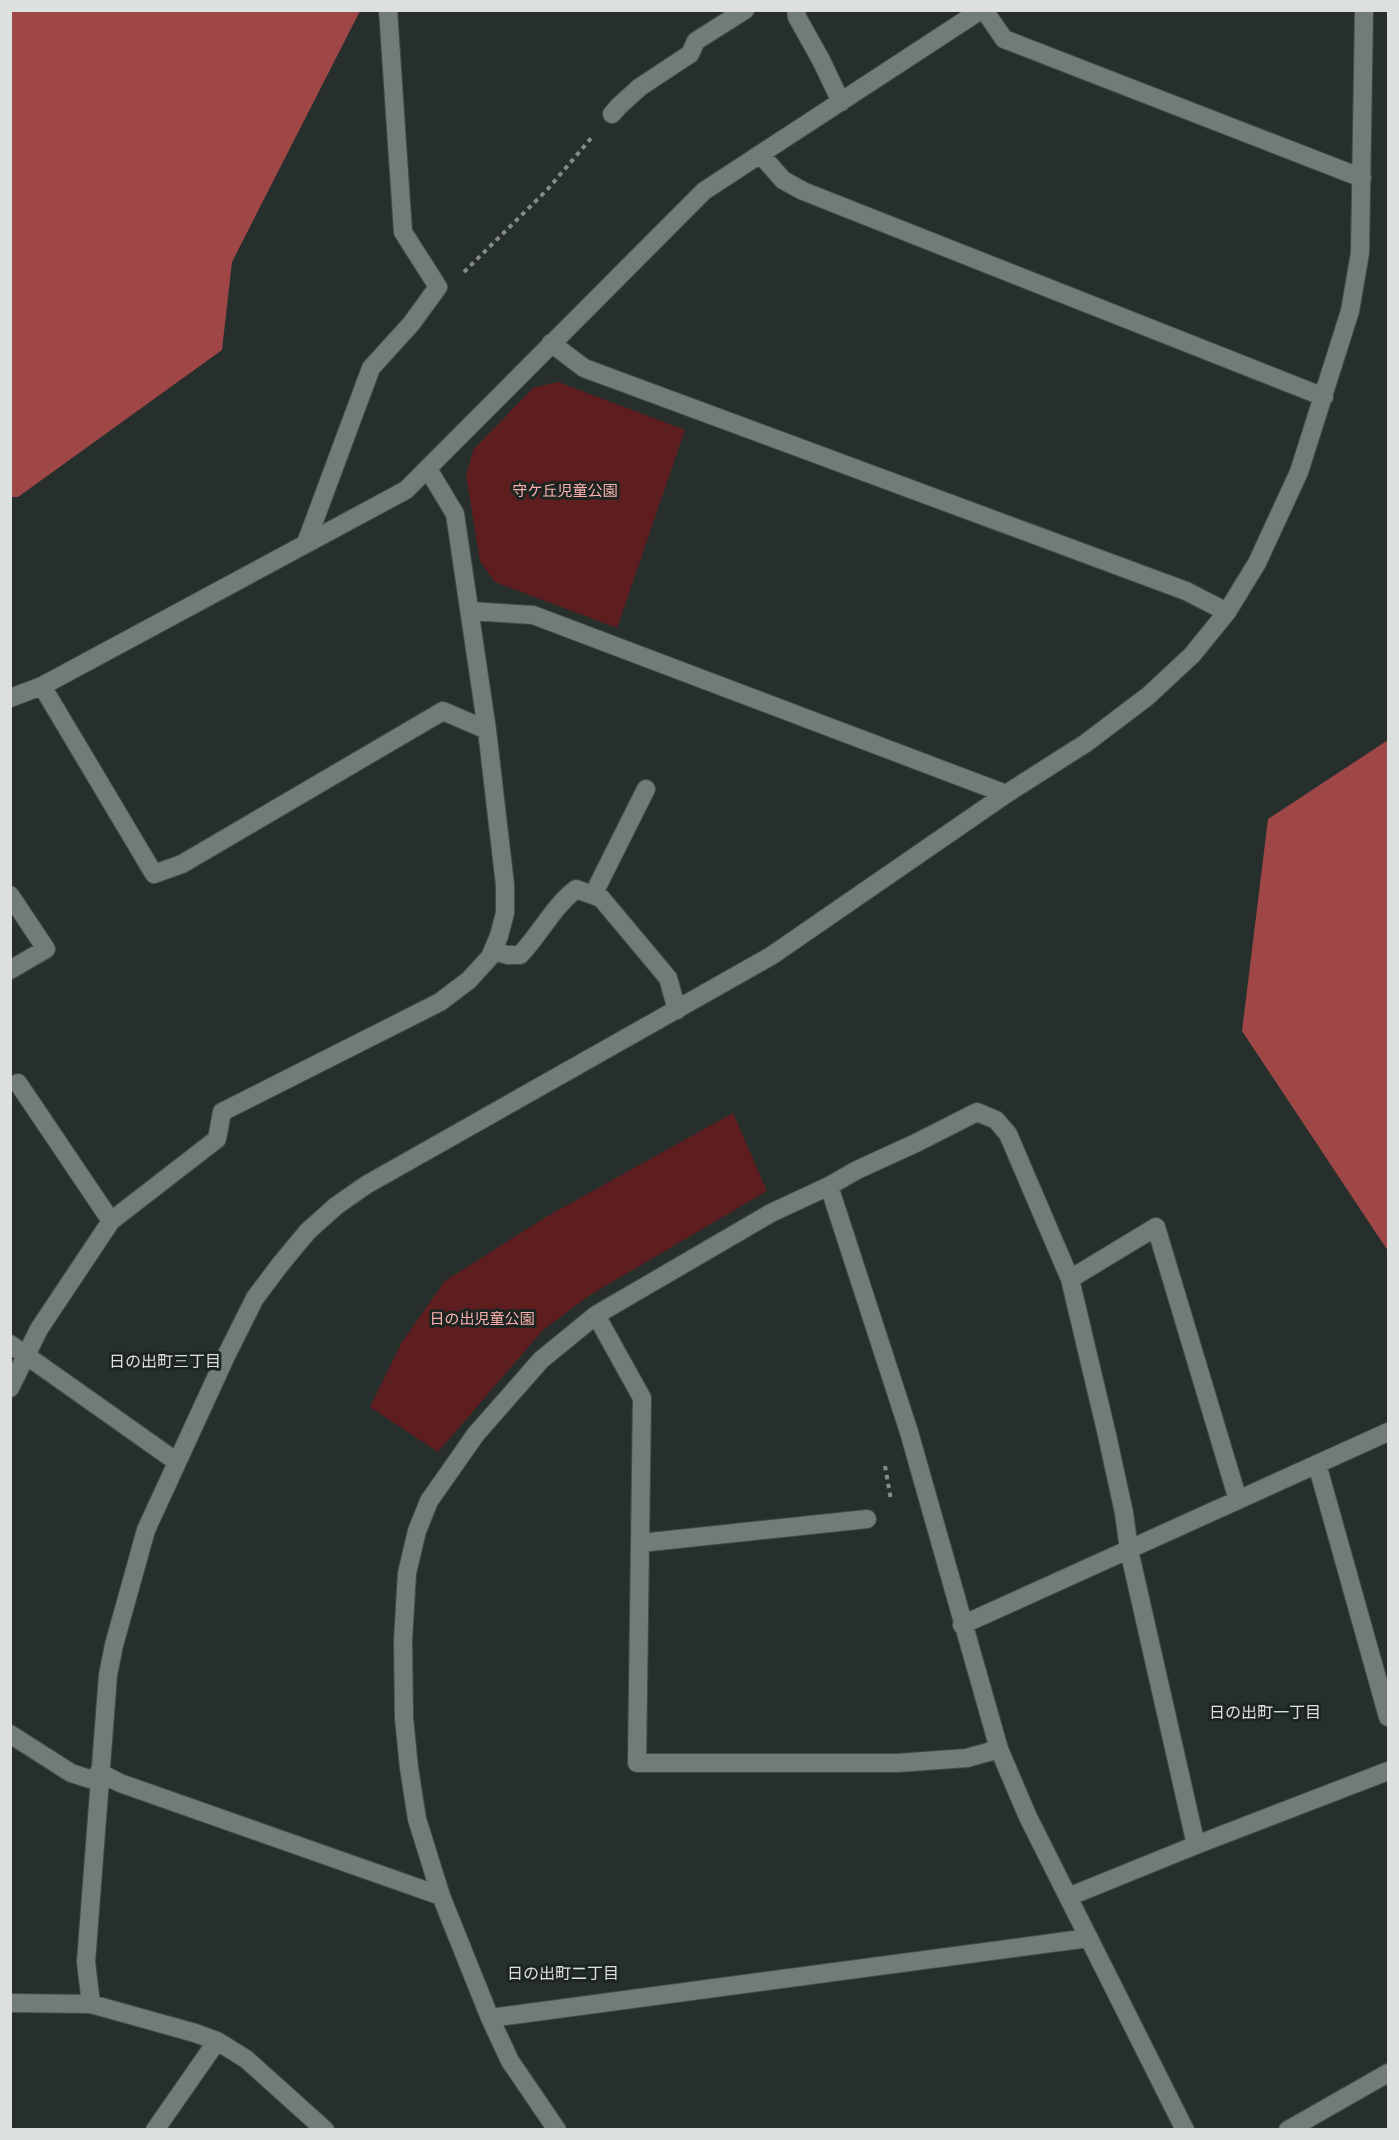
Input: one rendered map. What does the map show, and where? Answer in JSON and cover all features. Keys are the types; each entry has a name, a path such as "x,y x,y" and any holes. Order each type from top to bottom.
{"street":[{"path":"306,543 371,368 411,324 438,287 403,232 388,10"},
{"path":"612,114 640,87 690,54 696,41 745,10"},
{"path":"796,10 797,17 841,102"},
{"path":"10,698 42,686 406,490 704,191 982,10 1004,39 1362,178"},
{"path":"91,2004 86,1962 99,1777 108,1676 114,1645 146,1530 255,1298 308,1231 336,1206 366,1185 771,956 1006,794 1086,743 1148,696 1192,655 1227,612 1257,563 1299,472 1350,311 1360,253 1364,10"},
{"path":"760,154 783,180 803,191 1324,397"},
{"path":"551,343 584,368 1186,591 1227,612"},
{"path":"10,1388 39,1329 111,1221 218,1139 222,1112 440,1002 469,980 493,951 505,913 505,885 487,730 455,514 428,469"},
{"path":"470,611 533,615 1006,794"},
{"path":"42,686 154,874 182,864 443,711 487,730"},
{"path":"585,892 646,789"},
{"path":"493,951 520,955 564,899 585,892 601,898 668,978 677,1010"},
{"path":"10,895 46,949 10,970"},
{"path":"18,1083 111,1221"},
{"path":"557,2130 510,2061 490,2018 441,1896 417,1819 404,1718 403,1640 407,1573 417,1531 429,1501 476,1434 541,1360 596,1315 771,1213 977,1112 996,1120 1008,1134 1070,1279 1107,1435 1130,1550 1196,1845"},
{"path":"829,1186 909,1432 999,1749 1028,1817 1185,2130"},
{"path":"1070,1279 1156,1227 1238,1500"},
{"path":"596,1315 642,1398 637,1763 897,1763 967,1758 999,1749"},
{"path":"10,1344 177,1462"},
{"path":"962,1625 1389,1432"},
{"path":"1317,1464 1389,1717"},
{"path":"640,1543 867,1519"},
{"path":"10,1734 71,1773 120,1783 441,1896"},
{"path":"1068,1897 1389,1771"},
{"path":"490,2018 1089,1938"},
{"path":"10,2003 91,2004 217,2041 246,2059 326,2130"},
{"path":"155,2130 217,2041"},
{"path":"1288,2130 1389,2073"}],"path":[{"path":"438,287 459,278 547,190 612,114"},
{"path":"891,1501 883,1456 909,1432"}],"green space":[{"name":"守ケ丘児童公園","path":"558,382 685,430 617,628 495,582 480,561 466,475 474,449 533,388"},
{"name":"日の出児童公園","path":"733,1113 767,1191 590,1295 543,1330 438,1452 370,1407 402,1342 445,1281 546,1217"}],"shaded area":[{"path":"11,10 360,11 232,262 222,350 18,497 10,497"},
{"path":"1388,740 1388,1251 1242,1031 1268,819"}],"district":[{"name":"日の出町三丁目","path":"165,1361"},
{"name":"日の出町一丁目","path":"1265,1712"},
{"name":"日の出町二丁目","path":"563,1973"}]}
